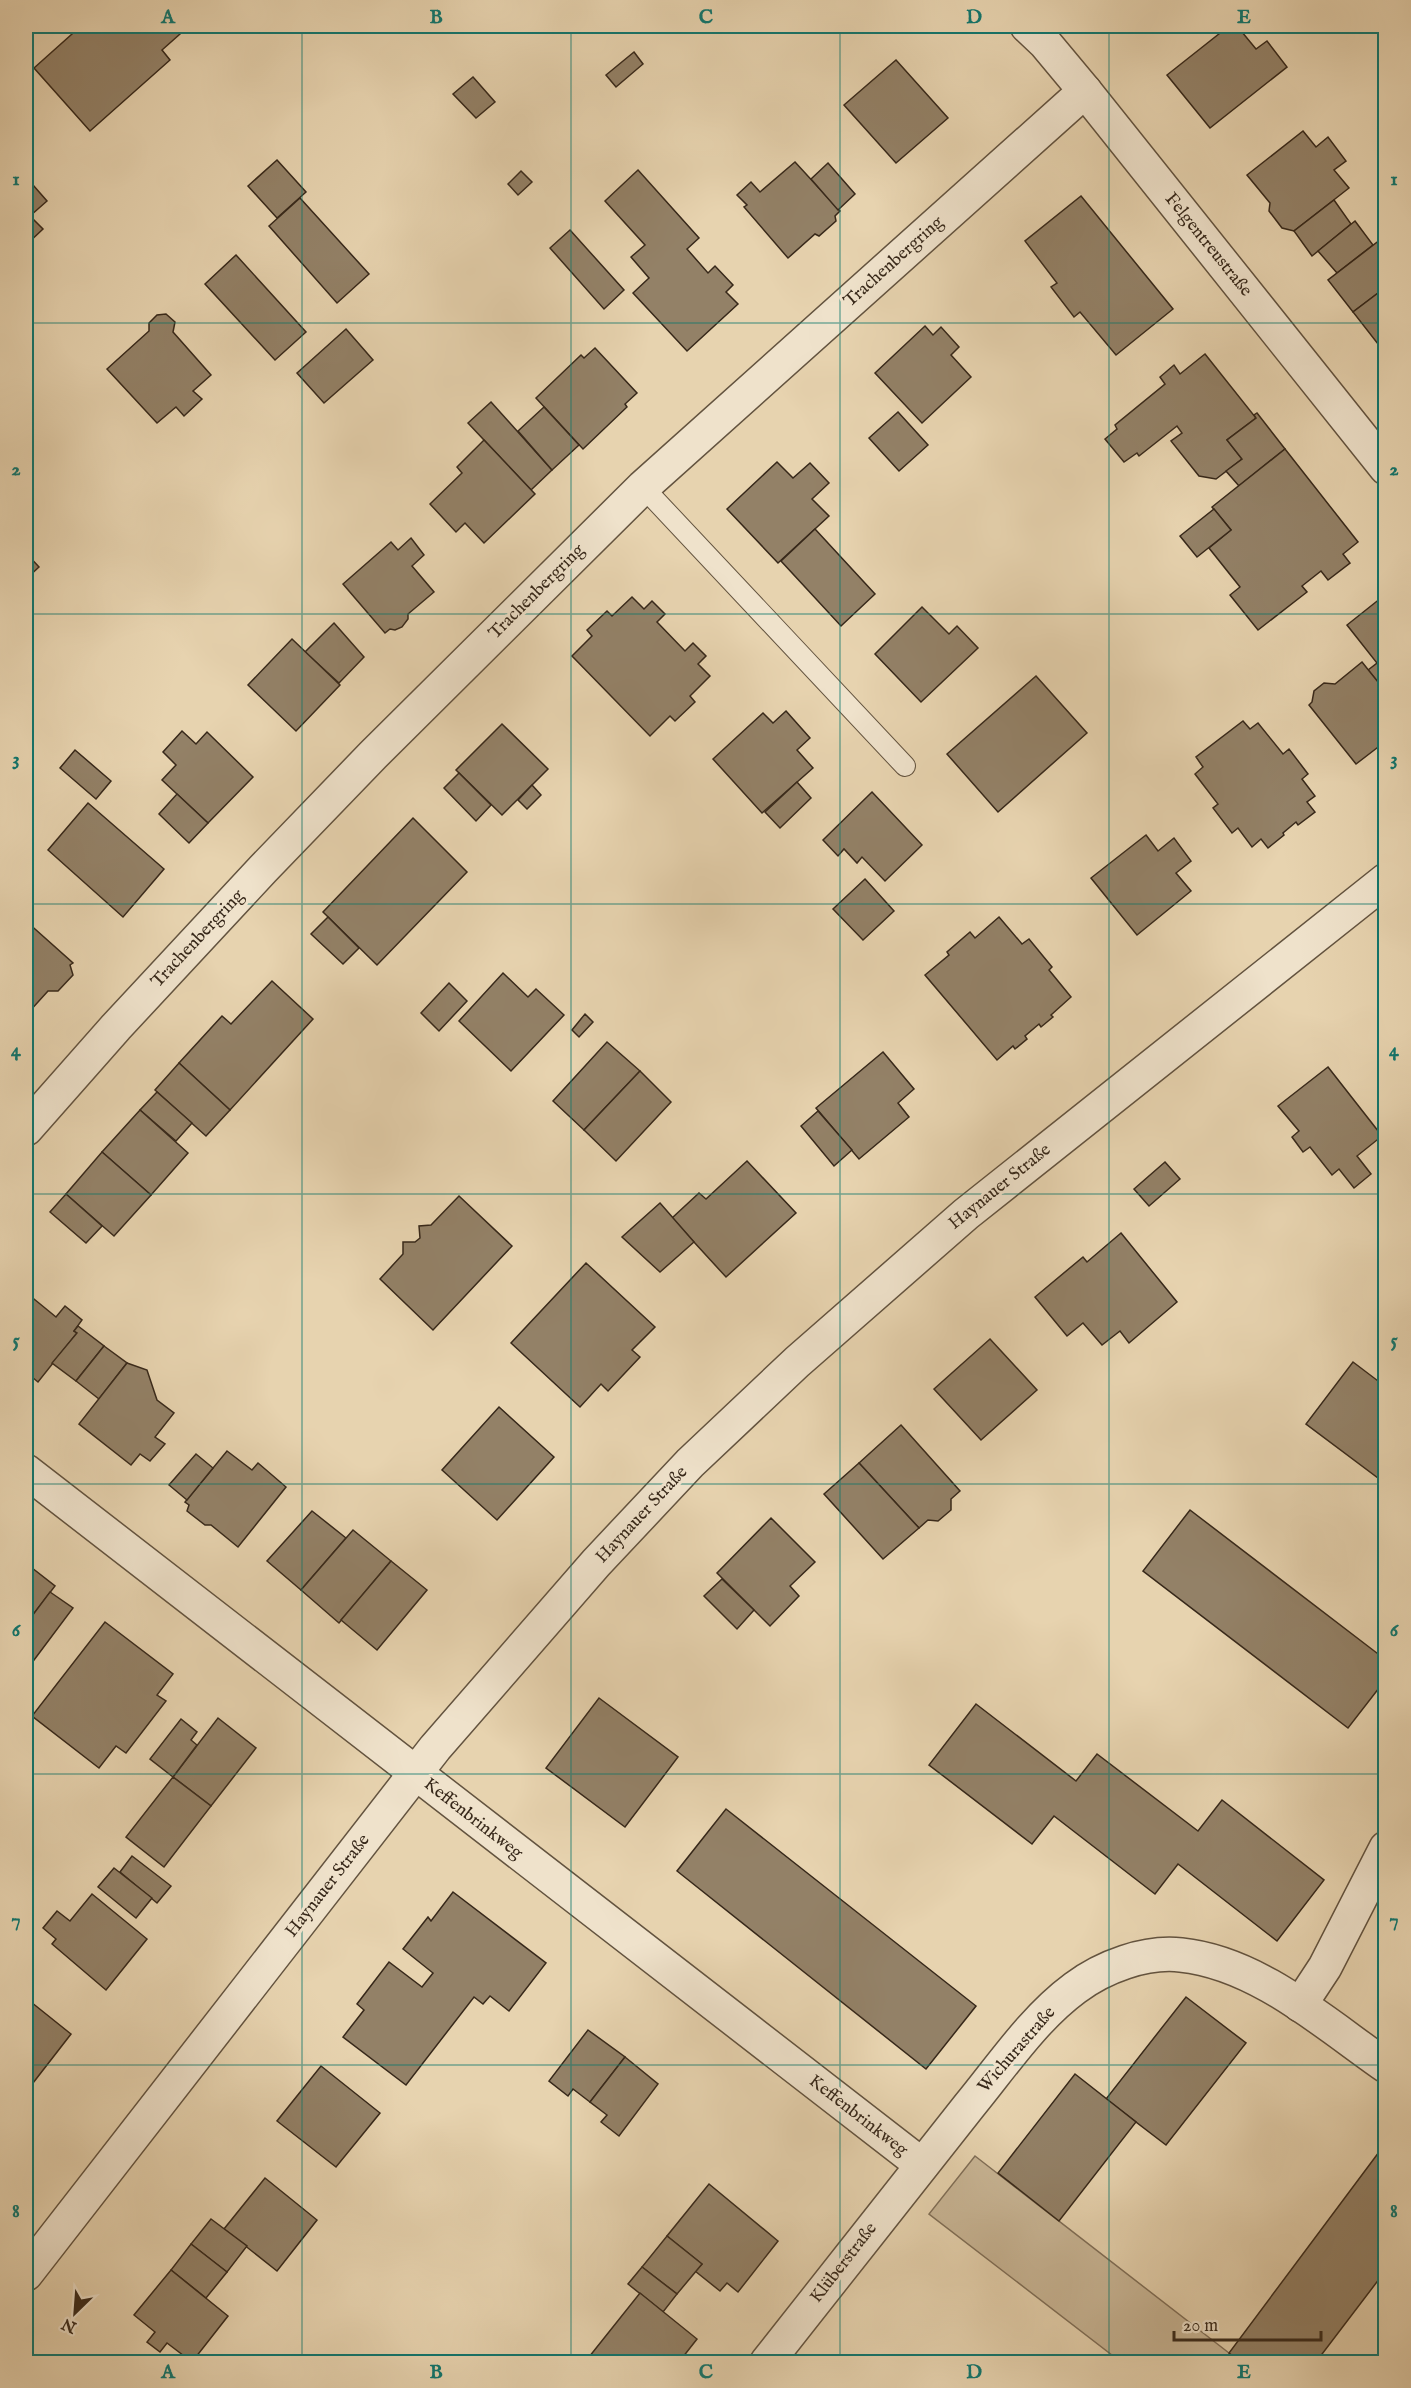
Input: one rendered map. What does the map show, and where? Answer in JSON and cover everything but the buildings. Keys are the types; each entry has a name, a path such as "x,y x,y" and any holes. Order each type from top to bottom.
{"street":[{"name":"Felgentreustraße","path":"1027,26 1085,91 1386,468"},
{"name":"Trachenbergring","path":"26,1129 116,1027 263,869 373,755 643,487 1085,91"},
{"name":"Haynauer Straße","path":"26,2274 415,1773 596,1563 690,1463 797,1362 966,1214 1386,880"},
{"name":"Keffenbrinkweg","path":"26,1471 922,2165"},
{"path":"1300,2006 1325,1967 1386,1848"},
{"name":"Wichurastraße","path":"922,2165 1041,2018 1075,1988 1108,1968 1146,1957 1179,1954 1214,1961 1251,1976 1300,2006 1386,2066"},
{"name":"Klüberstraße","path":"767,2362 922,2165"}],"lane":[{"path":"643,487 905,766"}],"shaded area":[{"path":"975,2156 1241,2362 1121,2362 929,2214"}]}
